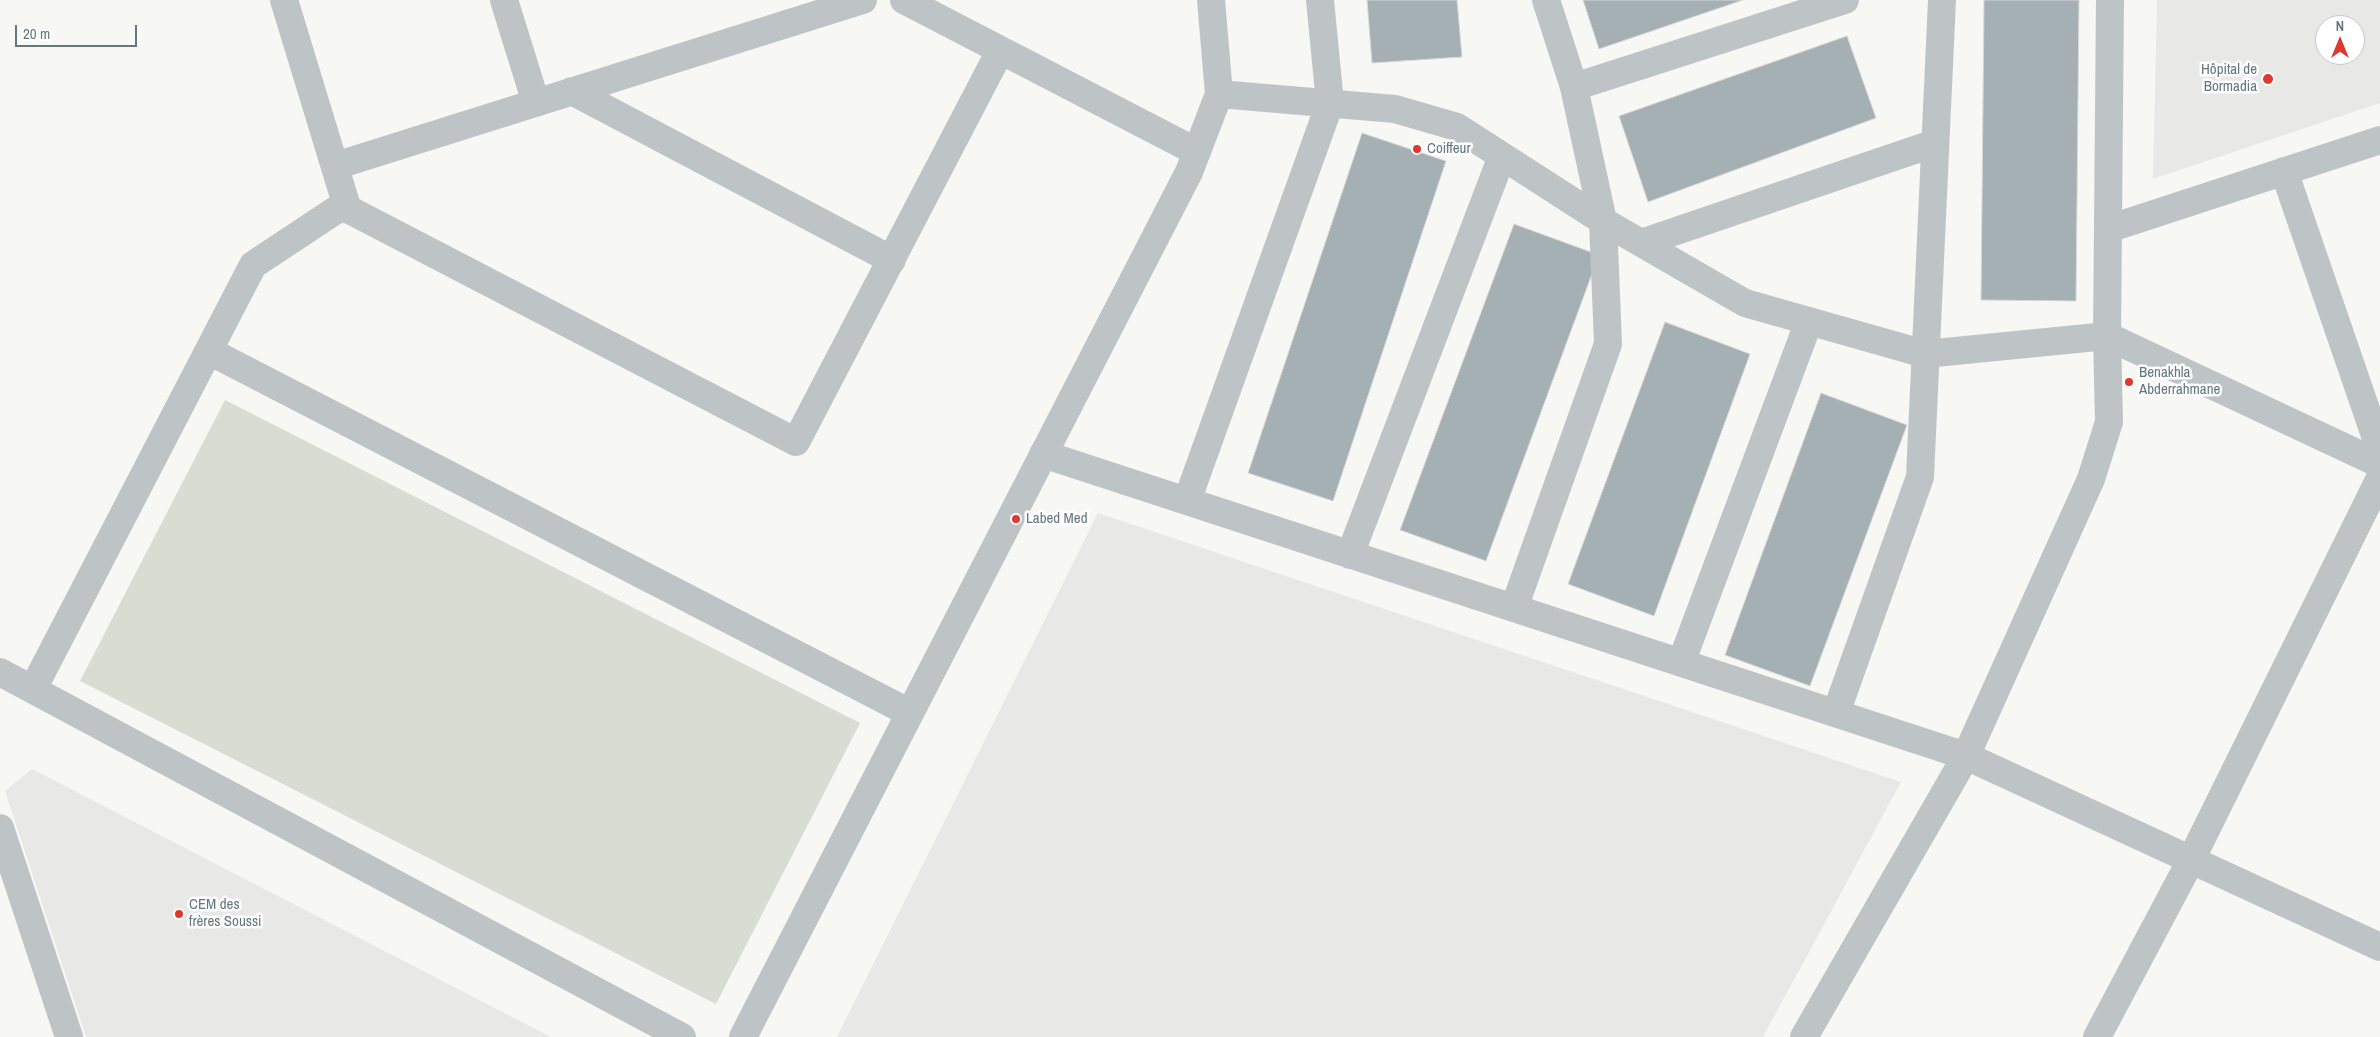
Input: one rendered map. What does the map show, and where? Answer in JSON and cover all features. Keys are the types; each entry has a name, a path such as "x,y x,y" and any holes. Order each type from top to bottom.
{"street":[{"path":"284,0 348,210"},
{"path":"504,0 536,103"},
{"path":"904,0 1196,152"},
{"path":"743,1037 1189,172 1219,94 1211,0"},
{"path":"1187,501 1330,104 1320,0"},
{"path":"1514,608 1608,344 1603,221 1574,86 1546,0"},
{"path":"1574,86 1845,0"},
{"path":"1836,713 1920,478 1942,0"},
{"path":"1804,1037 1966,756 2091,479 2109,422 2107,336 2110,0"},
{"path":"334,166 851,2"},
{"path":"33,690 253,265 342,206 796,442 1000,51"},
{"path":"572,91 892,260"},
{"path":"1219,94 1395,109 1457,126 1603,221 1745,303 1925,354 2107,336 2380,464"},
{"path":"2108,230 2380,140"},
{"path":"1641,243 1935,144"},
{"path":"1350,555 1502,156"},
{"path":"2284,171 2380,450"},
{"path":"1681,663 1809,321"},
{"path":"209,351 910,712"},
{"path":"1044,454 1966,756 2380,948"},
{"path":"2097,1037 2191,860 2380,478"},
{"path":"0,672 682,1037"},
{"path":"0,828 69,1037"}],"shaded area":[{"name":"Hôpital de Bormadia","path":"2157,0 2380,0 2380,103 2153,179"},
{"path":"225,400 860,723 716,1004 80,681"},
{"path":"1098,513 1901,782 1763,1037 837,1037"},
{"name":"CEM des frères Soussi","path":"32,769 551,1037 86,1037 5,791"}],"building":[{"path":"1367,0 1457,0 1462,57 1372,63"},
{"path":"1583,0 1743,0 1599,49"},
{"path":"1984,0 2079,0 2076,301 1981,300"},
{"path":"1847,36 1876,118 1648,202 1619,116"},
{"path":"1362,133 1446,161 1333,501 1248,473"},
{"path":"1514,224 1599,255 1486,561 1400,530"},
{"path":"1665,322 1750,354 1654,616 1568,584"},
{"path":"1821,393 1907,425 1810,686 1725,655"}],"place":[{"name":"Hôpital de Bormadia","path":"2268,79"},
{"name":"Coiffeur","path":"1417,149"},
{"name":"Benakhla Abderrahmane","path":"2129,382"},
{"name":"Labed Med","path":"1016,519"},
{"name":"CEM des frères Soussi","path":"179,914"}]}
